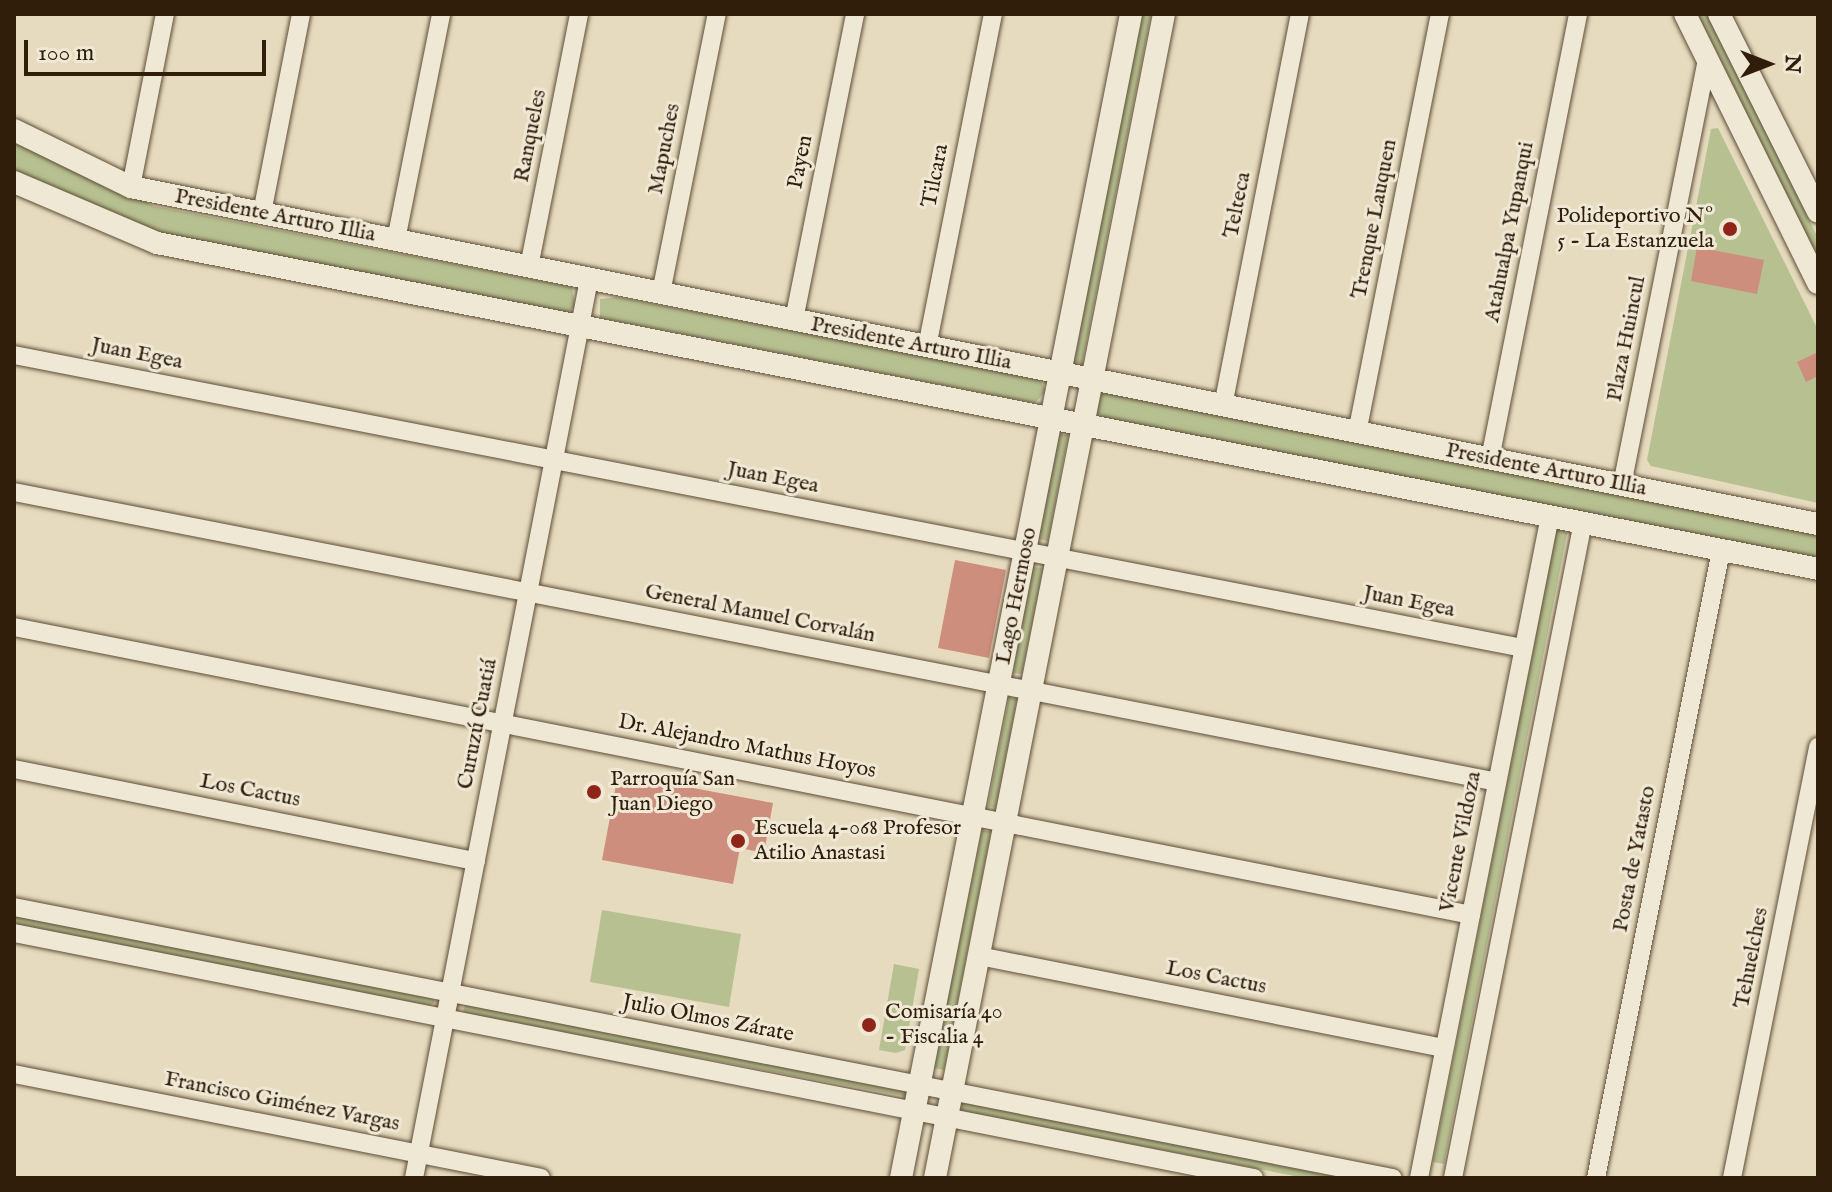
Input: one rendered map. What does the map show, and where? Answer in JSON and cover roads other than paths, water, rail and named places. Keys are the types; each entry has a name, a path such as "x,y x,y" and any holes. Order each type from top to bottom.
{"street":[{"path":"131,187 165,14"},
{"path":"262,213 301,14"},
{"path":"396,240 441,14"},
{"name":"Ranqueles","path":"529,267 579,14"},
{"name":"Mapuches","path":"661,293 717,14"},
{"name":"Payen","path":"794,320 855,14"},
{"name":"Tilcara","path":"927,347 993,14"},
{"name":"Lago Hermoso","path":"901,1178 1131,14"},
{"name":"Lago Hermoso","path":"935,1178 1164,14"},
{"name":"Telteca","path":"1223,406 1300,14"},
{"name":"Trenque Lauquen","path":"1357,433 1440,14"},
{"name":"Atahualpa Yupanqui","path":"1490,459 1578,14"},
{"path":"1685,14 1818,283"},
{"path":"1719,14 1818,212"},
{"name":"Plaza Huincul","path":"1622,485 1707,60"},
{"name":"Presidente Arturo Illia","path":"14,130 131,187 1818,524"},
{"name":"Presidente Arturo Illia","path":"14,182 157,243 1818,569"},
{"name":"Curuzú Cuatiá","path":"414,1178 589,279"},
{"name":"Juan Egea","path":"14,355 1523,648"},
{"name":"General Manuel Corvalán","path":"14,492 1497,782"},
{"name":"Vicente Vildoza","path":"1419,1178 1550,516"},
{"path":"1453,1178 1583,522"},
{"name":"Posta de Yatasto","path":"1596,1178 1721,550"},
{"name":"Dr. Alejandro Mathus Hoyos","path":"14,627 1471,915"},
{"name":"Tehuelches","path":"1732,1178 1818,746"},
{"name":"Los Cactus","path":"14,769 476,861"},
{"name":"Julio Olmos Zárate","path":"14,907 1393,1178"},
{"path":"14,933 1254,1178"},
{"name":"Los Cactus","path":"979,956 1444,1048"},
{"name":"Francisco Giménez Vargas","path":"14,1074 541,1178"}],"place":[{"name":"Polideportivo Nº 5 - La Estanzuela","path":"1730,229"},
{"name":"Parroquía San Juan Diego","path":"594,792"},
{"name":"Escuela 4-068 Profesor Atilio Anastasi","path":"738,841"},
{"name":"Comisaría 40 - Fiscalia 4","path":"869,1025"}]}
